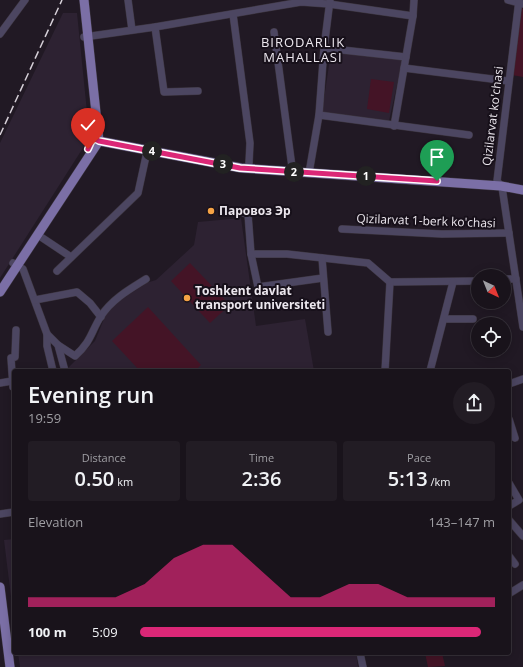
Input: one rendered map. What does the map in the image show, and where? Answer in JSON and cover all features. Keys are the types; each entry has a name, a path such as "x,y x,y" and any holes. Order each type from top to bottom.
{"main road":[{"path":"0,283 38,235 97,139 86,36 84,1"},
{"path":"97,139 244,165 310,171 523,185"},
{"path":"0,292 88,149 97,139"},
{"path":"244,165 292,167 310,171"},
{"path":"499,183 523,190"},
{"path":"0,587 10,667"},
{"path":"0,632 4,667"}],"street":[{"path":"0,34 25,0"},
{"path":"128,0 132,30"},
{"path":"394,126 413,16 414,0"},
{"path":"508,0 520,2"},
{"path":"86,36 155,27 233,14 268,4 329,2 413,16"},
{"path":"310,171 319,115 329,2"},
{"name":"Qizilarvat ko'chasi","path":"520,2 508,81 499,183 509,233 523,327"},
{"path":"233,14 250,143 244,165"},
{"path":"155,27 164,92 198,91"},
{"path":"274,32 292,167"},
{"path":"324,48 406,58"},
{"path":"404,68 508,81"},
{"path":"319,115 469,135"},
{"path":"57,271 138,193 148,148"},
{"path":"238,212 248,214 251,254 256,284 260,288 323,278"},
{"name":"Qizilarvat 1-berk ko'chasi","path":"342,229 442,234 509,233"},
{"path":"38,235 71,257"},
{"path":"251,254 287,254 368,263 390,282 471,281"},
{"path":"322,258 328,332"},
{"path":"16,264 23,269 36,300 47,334 47,346 53,369"},
{"path":"47,334 58,345 75,356 85,347 101,316 107,308 125,292 146,279"},
{"path":"511,279 516,279"},
{"path":"385,369 390,282"},
{"path":"431,369 453,282"},
{"path":"36,300 77,292 90,303 101,316"},
{"path":"444,318 471,319"},
{"path":"12,371 11,358 15,358 16,330"},
{"path":"58,345 64,369"},
{"path":"511,383 523,379"},
{"path":"0,383 12,384"},
{"path":"511,425 515,438"},
{"path":"511,486 521,501 511,505"},
{"path":"0,514 12,512"},
{"path":"511,522 523,536"},
{"path":"511,559 515,564"},
{"path":"511,592 523,585"},
{"path":"360,655 361,667"}],"shaded area":[{"path":"522,8 523,9 523,77 512,75"},
{"path":"63,13 77,13 88,122 88,140 0,278 0,143"},
{"path":"331,52 403,58 389,121 322,112"},
{"path":"371,79 394,82 389,113 367,109"},
{"name":"Toshkent davlat transport universiteti","path":"241,218 256,326 305,319 314,369 67,369 95,341 108,309 136,286 156,280 194,245 198,222"},
{"path":"190,263 230,305 210,323 171,281"},
{"path":"148,307 201,365 197,369 138,369 112,341"},
{"path":"12,539 12,605 4,540"},
{"path":"18,655 356,655 358,667 20,667"},
{"path":"425,655 442,655 445,666 428,667"}],"railway":[{"path":"0,135 62,0"}],"place":[{"name":"Паровоз Эр","path":"211,211"},
{"name":"Toshkent davlat transport universiteti","path":"187,298"}],"district":[{"name":"BIRODARLIK MAHALLASI","path":"303,50"}],"route":[{"path":"88,149 93,138 99,141 240,168 437,181"}]}
